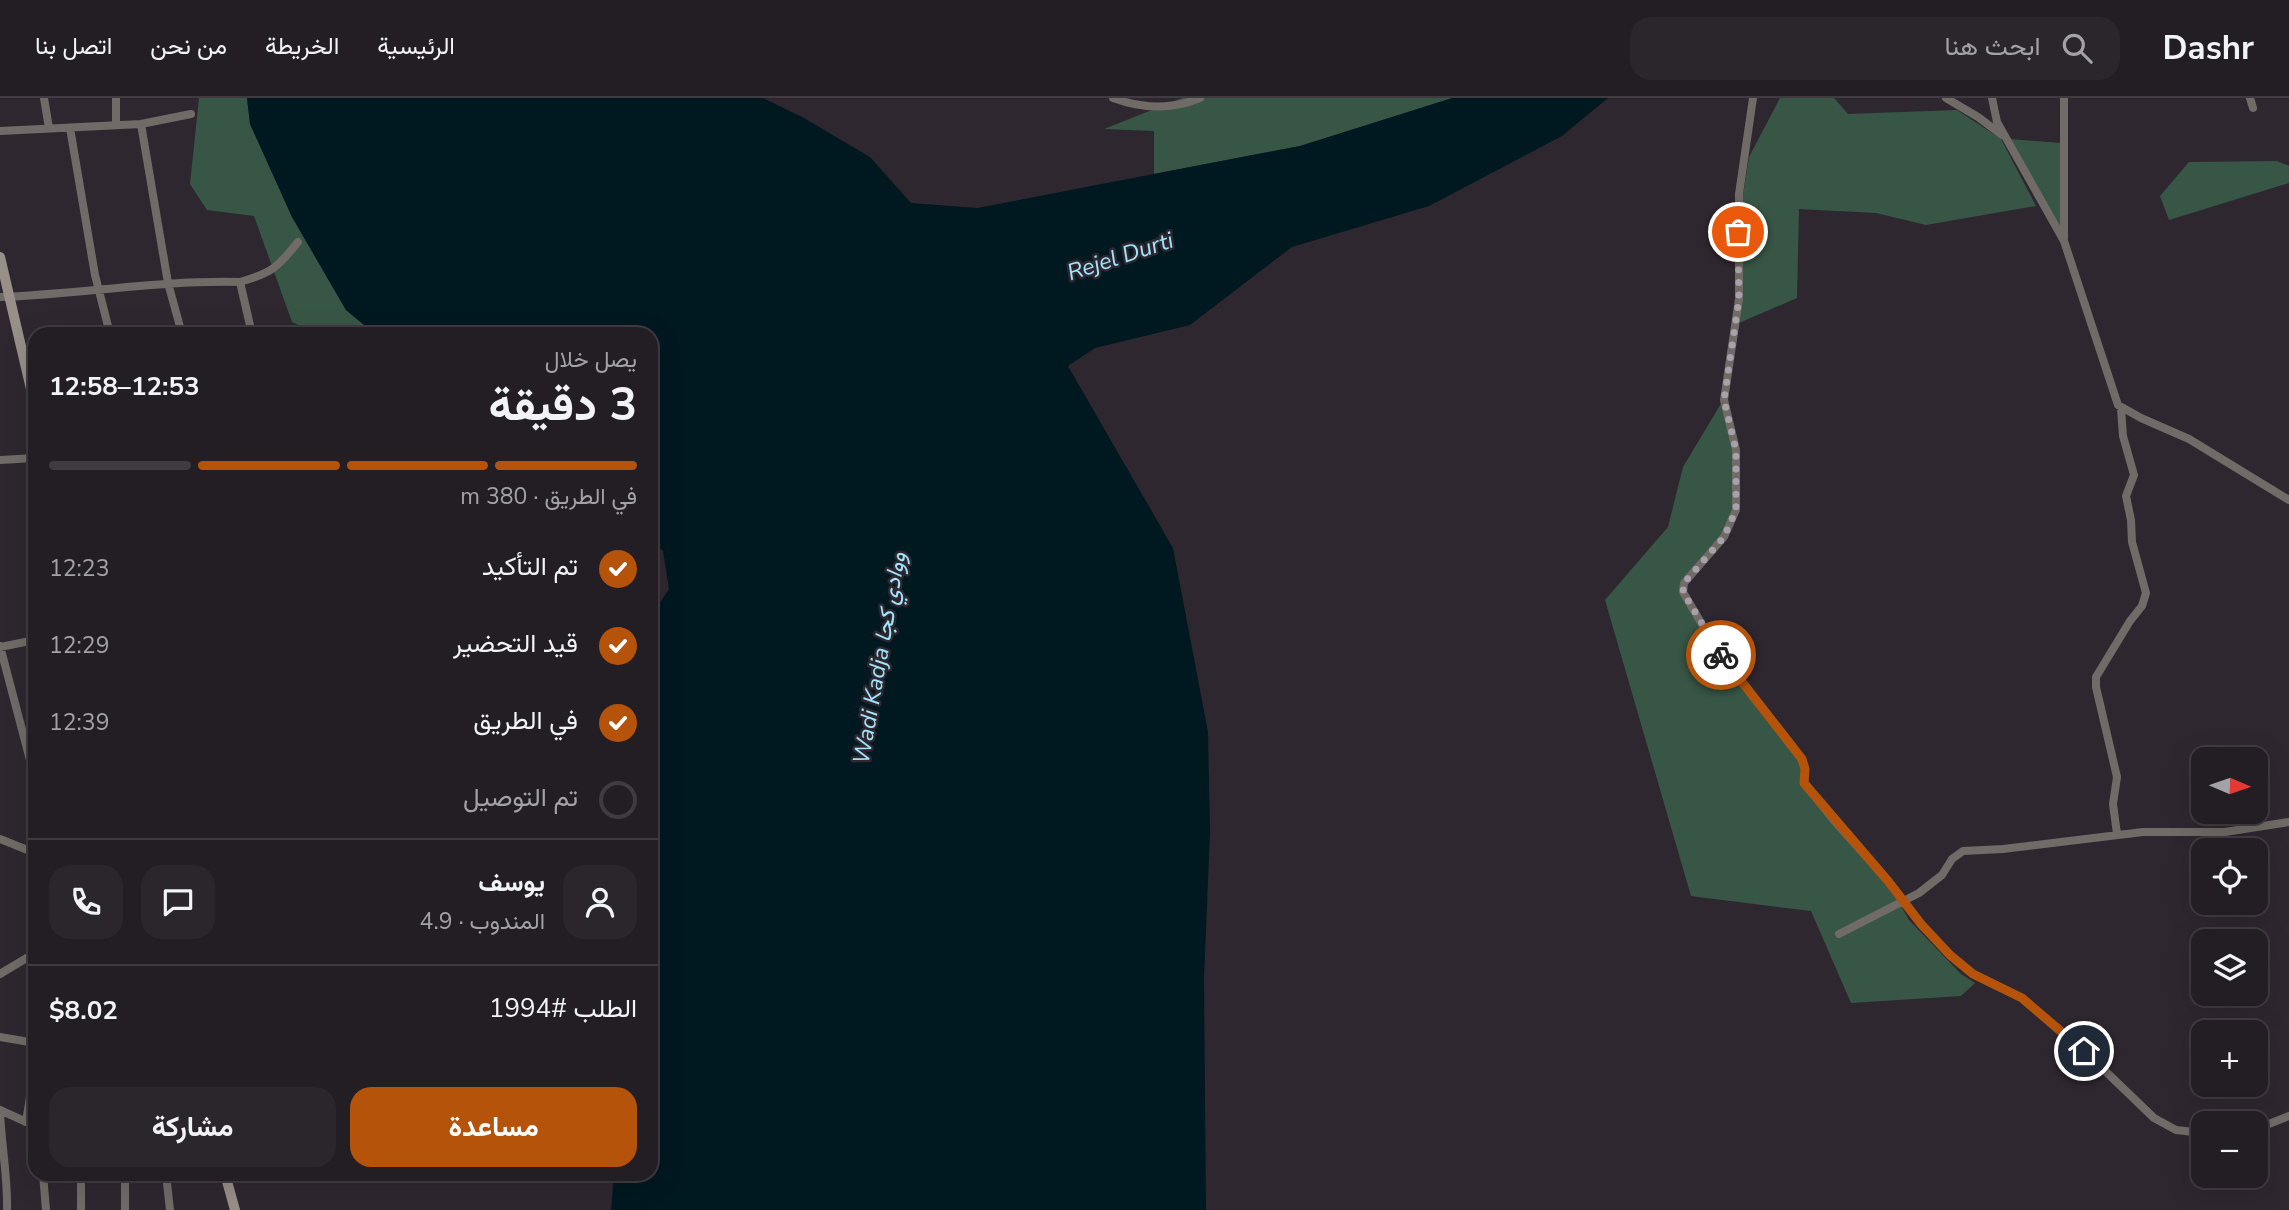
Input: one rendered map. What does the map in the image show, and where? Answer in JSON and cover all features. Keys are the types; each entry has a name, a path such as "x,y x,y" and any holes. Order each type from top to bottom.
{"main road":[{"path":"0,257 5,297 28,381"},
{"path":"227,1181 235,1210"}],"street":[{"path":"44,98 49,128"},
{"path":"116,98 116,125"},
{"path":"1114,98 1150,107 1184,104 1200,98"},
{"path":"1753,98 1739,194 1739,299 1724,400 1736,450 1736,510 1724,537 1684,583 1683,592 1717,650 1802,759 1805,769 1804,783 1950,955 1973,974 2022,998 2100,1066 2154,1118 2176,1130 2191,1132"},
{"path":"1946,98 2005,136"},
{"path":"1992,98 1997,122 2064,241 2089,321 2121,408 2123,436 2134,475 2126,496 2132,542 2146,593 2142,606 2096,677 2117,777 2113,804 2117,835"},
{"path":"2064,98 2064,241"},
{"path":"2250,98 2253,108"},
{"path":"0,131 141,124 191,114"},
{"path":"141,124 168,283 180,327"},
{"path":"69,128 108,327"},
{"path":"5,297 168,283 240,282 262,276 278,266 298,242"},
{"path":"240,282 250,327"},
{"path":"2121,408 2189,439 2289,500"},
{"path":"0,460 28,458"},
{"path":"28,641 0,646 28,752"},
{"path":"1839,934 1904,901 1932,883 1942,875 1952,859 1964,850 2003,849 2143,832 2206,833 2289,822"},
{"path":"0,839 28,850"},
{"path":"0,974 28,957"},
{"path":"0,1037 28,1042"},
{"path":"0,1110 26,1122 28,1110"},
{"path":"0,1110 8,1181 7,1210"},
{"path":"2268,1124 2289,1116"},
{"path":"44,1181 46,1210"},
{"path":"81,1181 81,1210"},
{"path":"125,1181 125,1210"},
{"path":"167,1181 170,1210"}],"green space":[{"path":"199,98 247,98 250,124 292,217 346,310 367,327 302,327 292,322 254,216 207,210 190,184"},
{"path":"1182,98 1451,99 1300,146 1154,174 1154,131 1104,129"},
{"path":"1780,98 1834,98 1848,114 1957,110 2001,139 2036,206 1926,225 1876,213 1799,209 1797,298 1739,323 1742,202 1749,157"},
{"path":"2010,139 2061,143 2060,227"},
{"path":"2277,161 2289,166 2289,183 2169,220 2160,196 2189,162"},
{"path":"1722,402 1734,470 1733,505 1722,536 1683,583 1684,598 1800,759 1808,791 1898,900 1909,920 1961,974 1975,983 1961,996 1851,1003 1811,911 1691,896 1605,600 1668,527 1683,467"}],"water":[{"path":"247,98 763,98 804,118 870,157 911,203 977,208 1300,146 1452,98 1608,98 1562,136 1429,206 1292,247 1190,325 1095,348 1068,366 1173,548 1208,732 1210,832 1204,978 1206,1210 611,1210 613,1181 658,1181 658,606 669,589 663,551 658,546 658,327 367,327 346,310 292,217 250,124"}],"way so far":[{"path":"1721,655 1683,592 1684,583 1724,537 1736,510 1736,450 1724,400 1739,299 1738,232"}],"route":[{"path":"1721,655 1802,759 1805,769 1804,783 1921,924 1950,955 1973,974 2022,998 2084,1051"}],"water label":[{"name":"Rejel Durti","path":"1120,256"},
{"name":"Wadi Kadja ووادي كجا","path":"879,658"}]}
